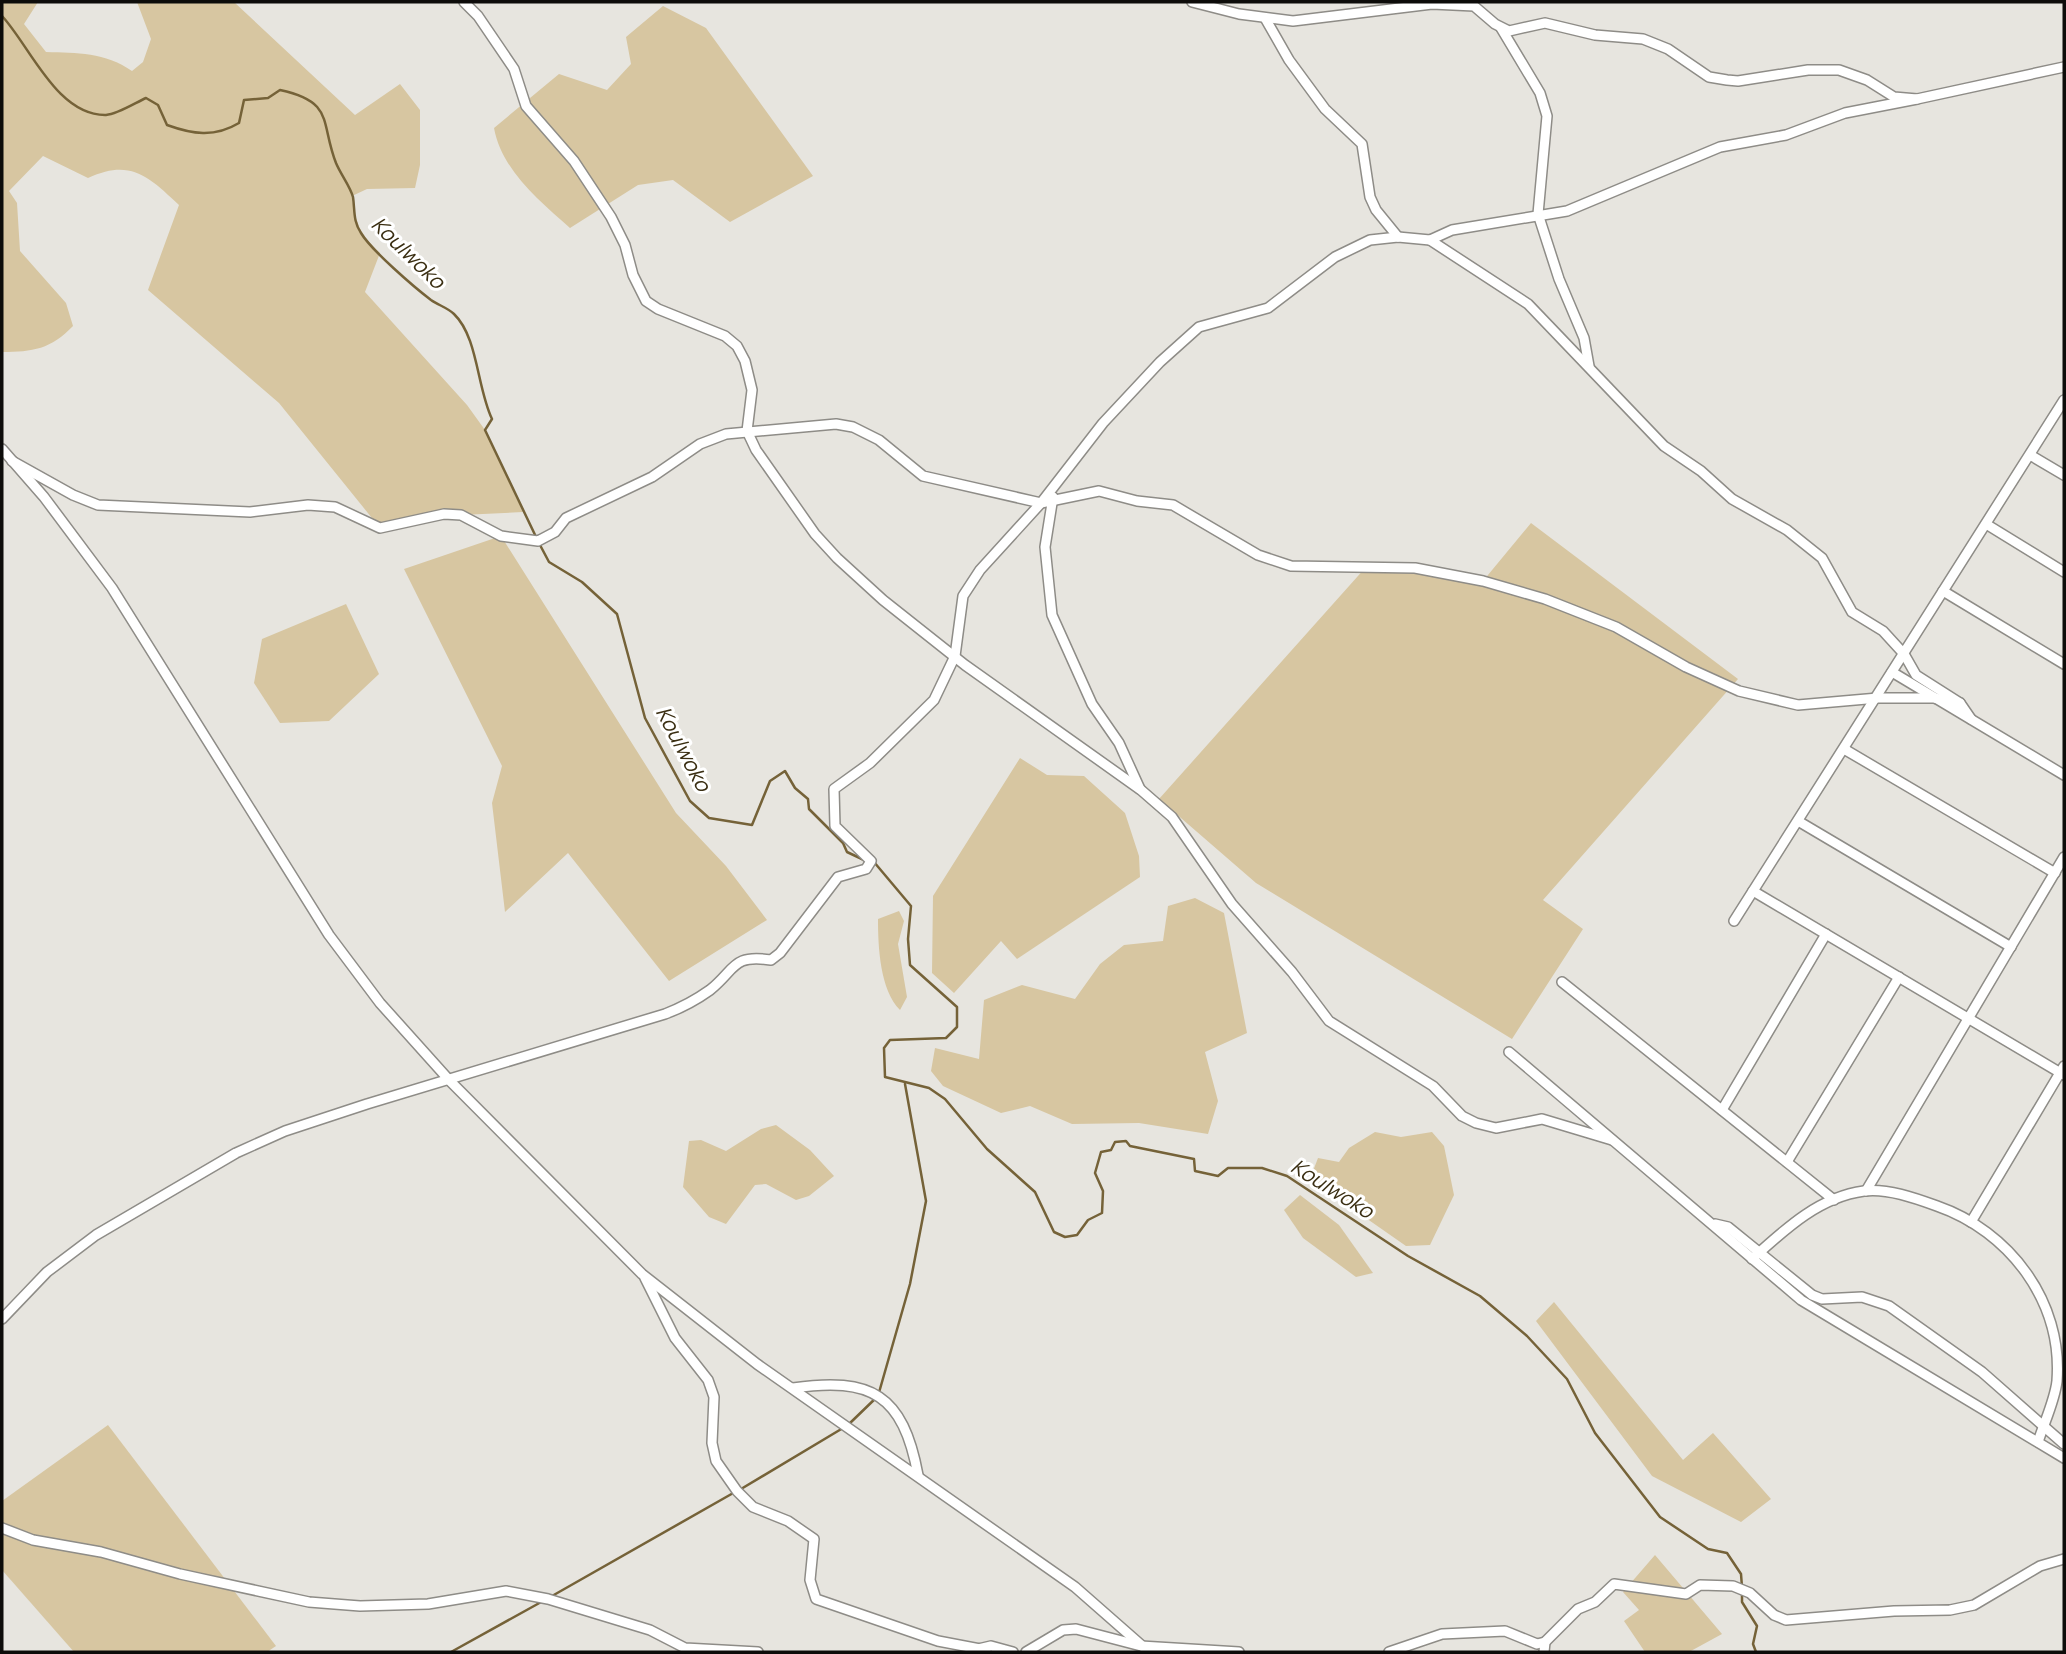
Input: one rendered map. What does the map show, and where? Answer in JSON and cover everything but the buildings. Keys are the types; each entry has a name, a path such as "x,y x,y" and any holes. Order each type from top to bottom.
{"street":[{"path":"464,2 478,16 514,69 526,106 574,162 611,217 625,245 633,275 646,301 658,309 725,336 737,346 745,361 752,390 747,431 755,450 815,534 883,600 1041,722 1141,790 1172,817 1232,904 1292,972 1329,1021 1433,1087 1462,1116 1476,1123 1496,1128 1542,1119 1612,1140"},
{"path":"1192,2 1265,18 1293,20 1432,4 1471,4 1501,28 1540,93 1547,116 1539,217 1559,279 1584,338 1588,366"},
{"path":"1265,18 1289,60 1325,109 1362,144 1370,197 1398,237"},
{"path":"1501,28 1516,31 1545,23 1595,35 1643,39 1668,49 1709,77 1727,80 1738,81 1808,69 1839,70 1867,80 1895,97 1917,99"},
{"path":"1430,240 1452,230 1567,211 1720,147 1786,135 1845,113 2064,67"},
{"path":"2,1319 47,1272 96,1235 236,1153 285,1131 665,1014 687,1005 712,988 734,963 751,957 771,960 780,953 838,877 866,869 870,862 835,826 834,789 870,763 934,700 955,656 963,596 980,570 1041,503 1103,423 1160,362 1199,327 1268,308 1335,257 1370,240 1398,237 1430,240 1528,304 1664,446 1701,471 1732,499 1787,530 1822,558 1852,612 1883,631 1904,654 1916,675 1960,703 1971,719"},
{"path":"1734,921 2064,400"},
{"path":"12,461 72,495 98,505 250,512 308,505 335,508 380,528 413,523 444,514 461,515 501,536 538,541 555,531 566,518 652,477 700,444 726,434 836,424 853,427 879,440 923,477 1041,503 1099,491 1137,501 1173,505 1258,555 1291,566 1415,568 1483,581 1545,599 1616,627 1686,667 1739,691 1798,705 1876,698 1934,698 1960,703"},
{"path":"2,449 44,497 112,588 329,935 380,1003 450,1081 642,1274 757,1364 1075,1587 1145,1649"},
{"path":"2030,455 2064,475"},
{"path":"1056,485 1045,547 1052,615 1092,704 1119,743 1141,790"},
{"path":"1986,524 2064,572"},
{"path":"1944,591 2064,664"},
{"path":"1892,672 2064,775"},
{"path":"1843,749 2055,873"},
{"path":"1798,821 2011,947"},
{"path":"1866,1191 2064,857"},
{"path":"1754,891 2063,1072 1971,1222"},
{"path":"1722,1110 1826,934"},
{"path":"1787,1162 1899,977"},
{"path":"1562,982 1834,1200"},
{"path":"1509,1052 1710,1222 1812,1295 1822,1299 1862,1297 1889,1306 1982,1372 2064,1444"},
{"path":"1756,1255 1789,1226 1834,1200 1866,1191 1909,1196 1986,1230 2021,1265 2040,1294 2053,1330 2057,1382 2038,1441"},
{"path":"1756,1255 1801,1300 2064,1458"},
{"path":"642,1274 675,1338 708,1380 714,1397 712,1443 716,1461 737,1492 753,1507 788,1521 814,1539 810,1580 816,1598 938,1641 980,1649"},
{"path":"793,1388 833,1383 861,1387 878,1396 905,1426 918,1475"},
{"path":"2,1528 33,1540 101,1552 180,1574 309,1602 360,1606 428,1604 506,1591 548,1599 584,1613 650,1630 685,1648 758,1652"},
{"path":"1389,1652 1442,1634 1505,1631 1537,1644 1545,1642 1578,1609 1595,1602 1614,1584 1686,1594 1700,1585 1733,1586 1750,1593 1774,1615 1786,1620 1894,1611 1950,1610 1974,1605 2040,1566 2064,1559"},
{"path":"1026,1652 1063,1630 1076,1629 1145,1649 1239,1652"},
{"path":"1544,1652 1545,1642"},
{"path":"965,1652 991,1646 1013,1652"}],"shaded area":[{"path":"2,2 38,2 24,24 46,52 101,57 132,71 143,62 151,39 137,2 234,2 355,115 400,84 420,110 420,165 415,188 367,189 352,196 360,228 380,253 365,292 467,405 485,430 523,512 461,515 380,528 279,403 148,290 179,205 148,179 128,170 103,172 88,178 43,156 9,191 17,203 20,251 66,303 73,326 57,340 41,348 2,352"},
{"path":"663,6 706,28 813,176 730,222 673,180 638,185 570,228 535,196 514,171 498,144 494,128 559,74 607,90 631,64 626,37"},
{"path":"1531,523 1738,679 1543,900 1583,929 1512,1039 1256,883 1159,799 1366,567 1415,568 1483,581"},
{"path":"501,536 676,813 726,866 767,920 669,981 568,853 505,912 492,803 502,766 404,569"},
{"path":"346,604 379,674 329,721 280,723 254,683 262,639"},
{"path":"1020,758 1047,775 1084,776 1125,813 1139,856 1140,877 1017,959 1001,941 954,993 932,973 933,896"},
{"path":"1195,898 1224,913 1247,1033 1205,1052 1218,1101 1208,1134 1139,1123 1072,1124 1030,1106 1001,1113 943,1086 931,1071 935,1048 979,1059 984,1000 1022,985 1075,999 1100,964 1124,945 1163,941 1168,906"},
{"path":"899,911 904,921 898,944 907,997 900,1010 884,980 878,919"},
{"path":"776,1125 810,1150 834,1176 809,1196 796,1200 766,1184 755,1185 726,1224 709,1217 683,1187 689,1141 701,1140 726,1151 761,1129"},
{"path":"1375,1132 1401,1137 1432,1132 1444,1146 1454,1195 1430,1245 1406,1246 1310,1179 1318,1158 1339,1162 1349,1148"},
{"path":"1300,1195 1339,1225 1373,1273 1356,1277 1303,1238 1284,1210"},
{"path":"1554,1302 1683,1460 1713,1433 1771,1499 1741,1522 1652,1476 1536,1321"},
{"path":"108,1425 276,1646 267,1652 74,1652 2,1570 2,1501"},
{"path":"1655,1555 1722,1634 1689,1652 1645,1652 1624,1621 1639,1610 1623,1592"}],"waterway":[{"name":"Koulwoko","path":"2,16 59,92 73,104 89,112 111,114 146,98 158,105 167,125 185,131 212,133 239,123 244,100 268,98 280,90 298,95 318,108 326,125 336,163 352,193 358,229 393,268 431,300 452,312 462,324 473,349 492,419 485,430 537,539"},
{"name":"Koulwoko","path":"540,545 549,562 582,582 617,614 645,718 690,801 709,818 752,825 770,781 785,771 795,788 808,799 809,809 843,843 847,852 864,860"},
{"name":"Koulwoko","path":"874,862 911,906 908,939 910,965 957,1007 957,1027 946,1038 890,1040 884,1048 885,1077 929,1088 945,1099 987,1149 1035,1192 1054,1232 1065,1237 1077,1235 1088,1220 1102,1213 1103,1191 1095,1173 1101,1152 1111,1150 1115,1142 1126,1141 1130,1146 1194,1159 1195,1171 1218,1176 1228,1168 1262,1168 1287,1176 1408,1256 1480,1296 1527,1336 1567,1379 1595,1433 1660,1517 1708,1549 1727,1553 1741,1574 1742,1587"},
{"path":"849,1424 878,1396 910,1284 926,1201 905,1084"},
{"path":"741,1489 843,1428"},
{"path":"552,1596 735,1492"},
{"name":"Koulwoko","path":"1742,1594 1742,1602 1757,1626 1753,1644 1756,1652"},
{"path":"451,1652 543,1601"}]}
